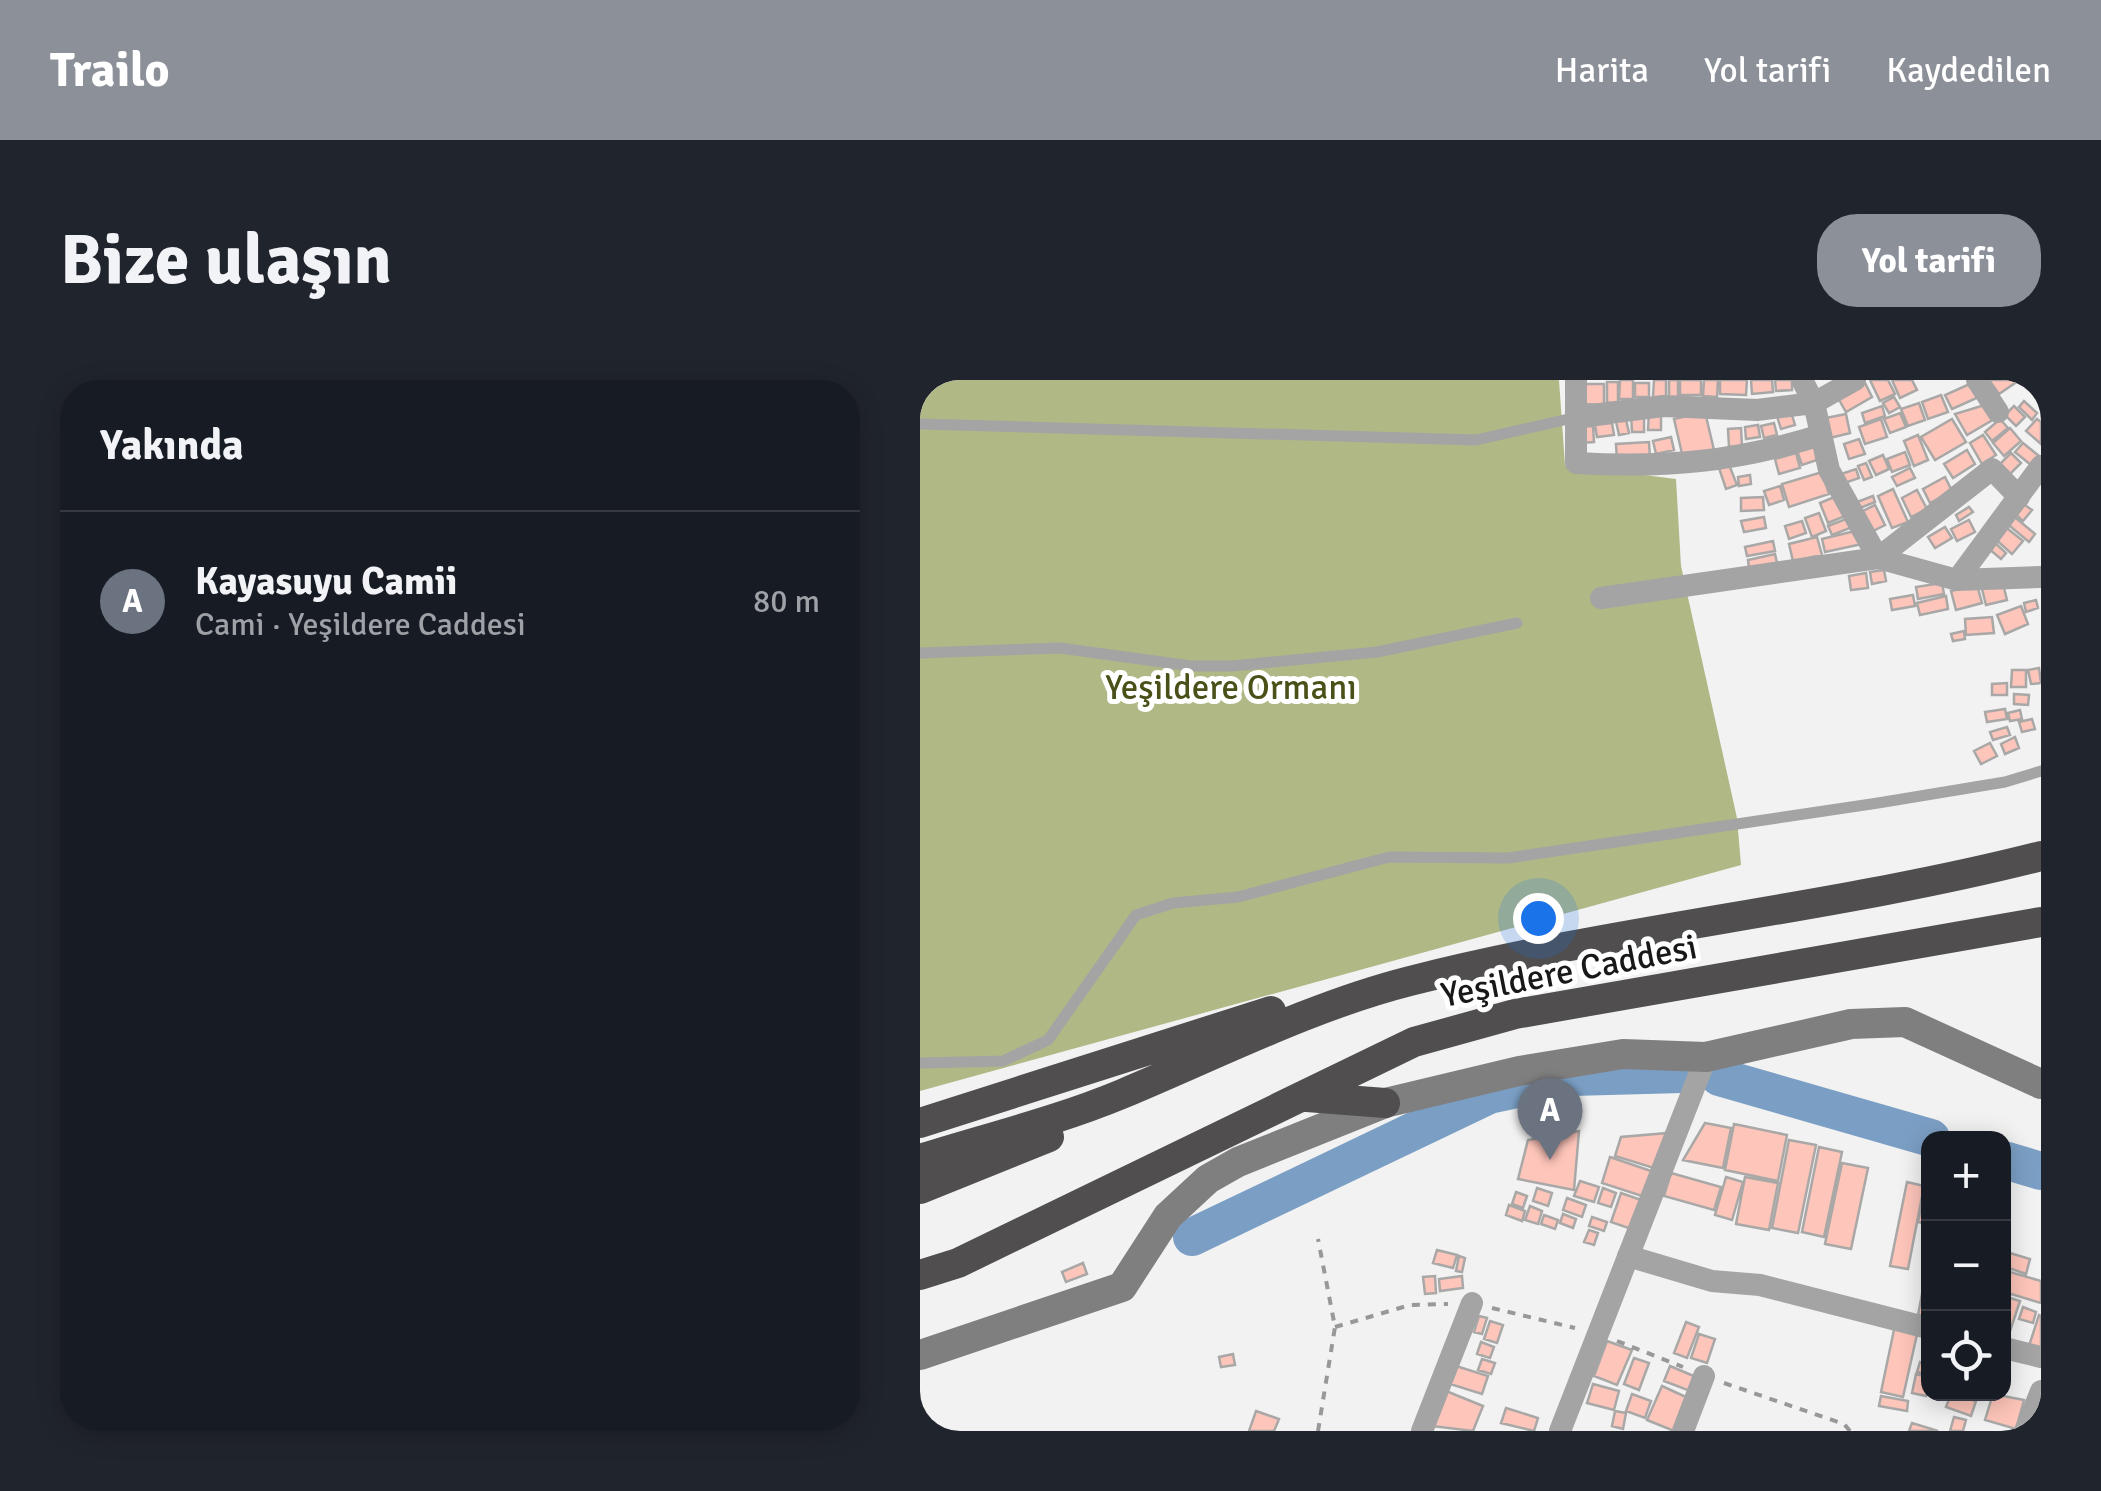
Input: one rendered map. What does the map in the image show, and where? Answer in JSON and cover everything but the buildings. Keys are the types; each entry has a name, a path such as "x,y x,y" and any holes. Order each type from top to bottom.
{"highway":[{"name":"Yeşildere Caddesi","path":"920,1159 1117,1096 1247,1040 1405,982 1540,950 1930,884 2041,856"},
{"name":"Yeşildere Caddesi","path":"920,1275 958,1263 1414,1042 1515,1014 2041,922"},
{"name":"Yeşildere Caddesi","path":"920,1123 1344,988 1405,982"},
{"name":"Yeşildere Caddesi","path":"920,1190 1265,1048 1405,982"},
{"path":"1306,1096 1385,1104"}],"street":[{"path":"1576,380 1576,462 1665,468 1780,448 1821,435"},
{"path":"1802,380 1814,403 1829,470 1878,558"},
{"path":"1577,417 1663,406 1757,410 1814,403 1855,380"},
{"path":"1977,380 1998,412"},
{"path":"1957,580 2041,466"},
{"path":"1878,558 1992,470 2018,497"},
{"path":"1602,598 1878,558 1957,580 2041,577"},
{"path":"920,1355 1122,1286 1168,1216 1208,1179 1238,1162 1385,1104 1518,1071 1623,1054 1706,1057 1850,1024 1905,1022 2041,1084"},
{"path":"1560,1431 1706,1057"},
{"path":"1628,1256 1712,1281 1760,1286 1921,1326"},
{"path":"1422,1431 1472,1303"},
{"path":"2011,1350 2041,1358"},
{"path":"1683,1431 1704,1376"},
{"path":"2026,1431 2041,1390"}],"lane":[{"path":"920,424 1476,440 1577,417"},
{"path":"920,653 1060,648 1191,666 1232,666 1377,652 1517,623"},
{"path":"920,1063 1002,1060 1048,1040 1136,915 1174,904 1238,898 1389,858 1508,858 1878,803 2005,782 2041,771"}],"path":[{"path":"1318,1240 1336,1327 1318,1431"}],"green space":[{"name":"Yeşildere Ormanı","path":"920,380 1559,380 1565,465 1676,479 1681,566 1737,818 1741,865 920,1091"}],"waterway":[{"path":"1192,1237 1489,1095 1572,1077 1682,1074"},
{"path":"1719,1077 1921,1135"},
{"path":"2011,1162 2041,1171"}],"place":[{"name":"Kayasuyu Camii","path":"1550,1160"}]}
